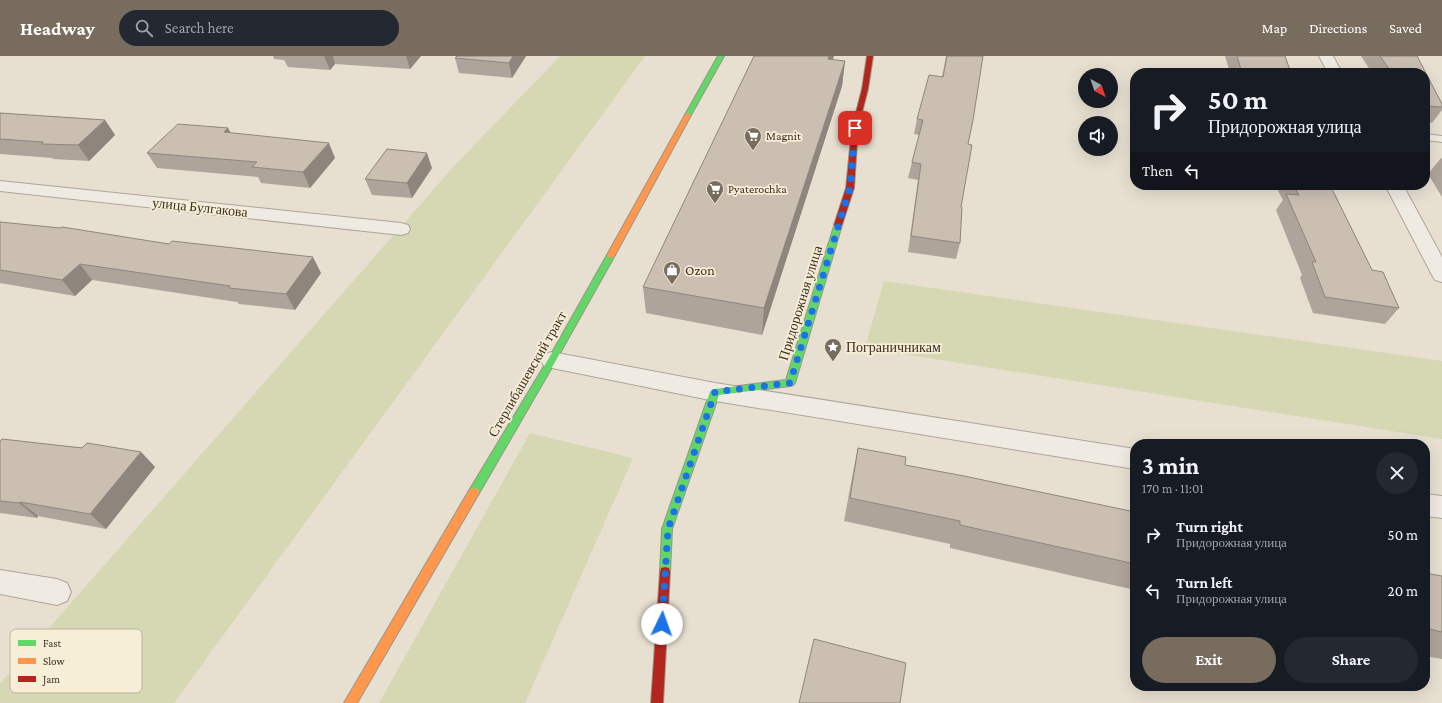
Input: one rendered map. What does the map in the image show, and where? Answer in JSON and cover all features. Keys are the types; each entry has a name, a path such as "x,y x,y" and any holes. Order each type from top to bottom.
{"street":[{"name":"Стерлибашевский тракт","path":"350,703 552,360 721,56"},
{"name":"Придорожная улица","path":"715,392 790,383 850,188 855,128 865,89 870,56"},
{"path":"1326,56 1332,68"},
{"name":"улица Булгакова","path":"0,186 401,229"},
{"path":"1397,190 1442,275"},
{"path":"552,360 715,392 1130,457"},
{"path":"657,703 668,529 715,392"},
{"path":"1430,506 1442,507"},
{"path":"0,582 57,592"}],"lane":[{"path":"1430,137 1442,138"}],"green space":[{"path":"560,56 645,56 174,703 0,703 0,684 10,673 10,693 142,693 142,629 48,629 454,166"},
{"path":"884,281 1442,361 1442,439 865,348"},
{"path":"530,433 633,458 525,703 379,703"}],"building":[{"path":"457,56 513,56 509,63 455,58"},
{"path":"754,56 829,56 828,59 845,61 764,308 643,287"},
{"path":"947,56 983,56 968,144 972,145 961,207 960,243 911,236 921,164 912,162 923,120 917,119 929,75 943,77"},
{"path":"1237,56 1285,56 1289,68 1241,68"},
{"path":"1380,56 1417,56 1423,68 1388,68"},
{"path":"1430,81 1442,104 1442,107 1430,106"},
{"path":"0,113 105,120 78,145 42,144 43,142 0,139"},
{"path":"178,124 228,128 224,132 329,143 303,172 252,167 257,162 147,153"},
{"path":"387,149 427,153 407,183 365,179"},
{"path":"1296,190 1332,190 1372,270 1383,272 1399,308 1325,297 1312,262 1316,262 1286,194 1299,195"},
{"path":"0,222 62,227 169,244 172,241 313,257 286,294 229,288 230,286 80,264 62,280 0,270"},
{"path":"2,439 82,448 87,443 141,452 90,514 20,502 0,501 0,441"},
{"path":"858,448 906,457 905,465 1130,511 1130,563 960,525 960,521 850,498"},
{"path":"1430,574 1442,576 1442,632 1430,629"},
{"path":"814,639 906,663 900,703 799,703"}],"traffic: fast":[{"path":"688,115 721,56"},
{"path":"665,572 667,529 715,392 790,383 838,225"},
{"path":"474,492 552,360 611,255"}],"traffic: slow":[{"path":"611,255 688,115"},
{"path":"350,703 474,492"}],"traffic: jam":[{"path":"838,225 850,188 855,128 865,89 870,56"},
{"path":"657,703 665,572"}],"place":[{"name":"Magnit","path":"753,151"},
{"name":"Pyaterochka","path":"715,204"},
{"name":"Ozon","path":"672,285"},
{"name":"Пограничникам","path":"833,362"}],"route":[{"path":"662,624 668,529 715,392 790,383 850,188 855,128"}]}
